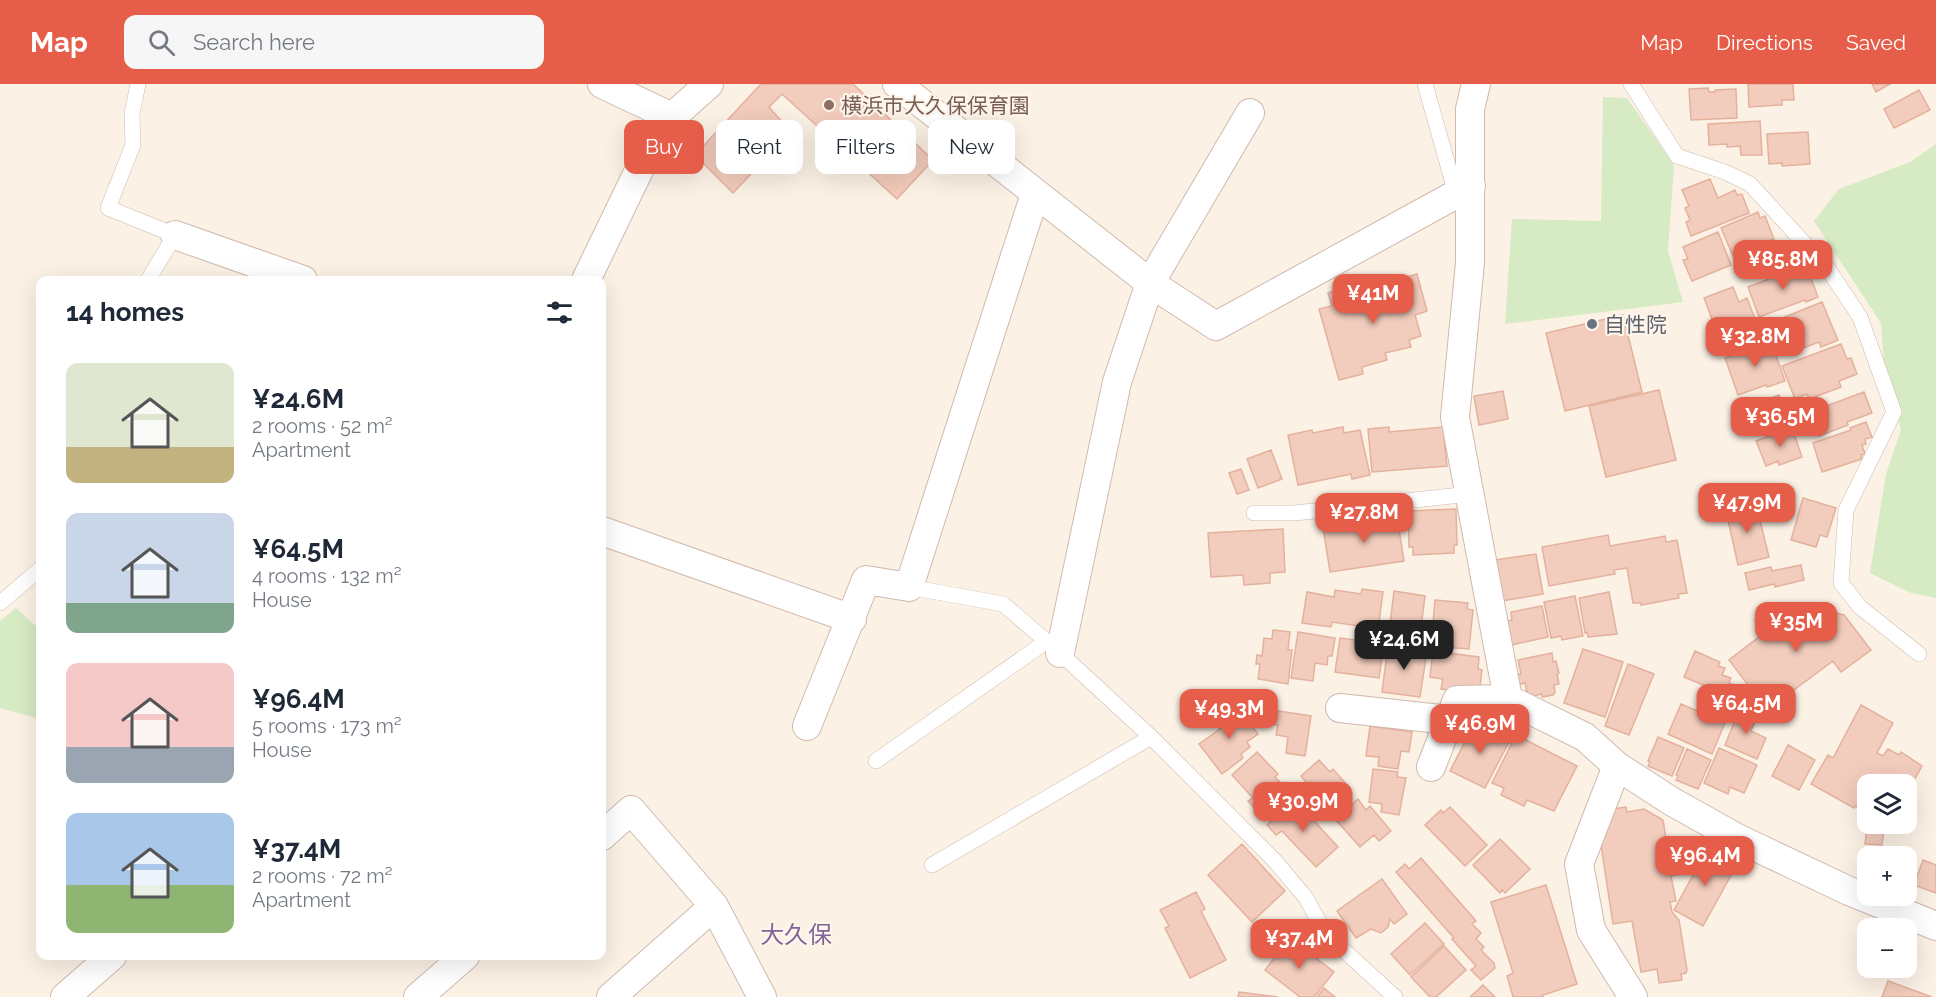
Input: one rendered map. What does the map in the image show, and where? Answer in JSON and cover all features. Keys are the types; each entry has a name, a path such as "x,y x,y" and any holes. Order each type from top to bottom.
{"street":[{"path":"602,84 672,117"},
{"path":"588,276 656,135 672,117 709,84"},
{"path":"897,84 1150,283 1216,326 1464,190"},
{"path":"1476,84 1470,109 1464,190 1470,263 1455,417 1508,699"},
{"path":"1054,647 1117,382 1150,283 1250,113"},
{"path":"807,726 866,580 909,588 1035,194"},
{"path":"174,235 248,271 279,276"},
{"path":"606,532 852,619"},
{"path":"1431,767 1457,700 1508,699 1585,737 1617,766 1671,801 1737,838 1850,891 1936,926"},
{"path":"1340,708 1449,720"},
{"path":"1617,766 1579,864 1591,930 1633,997"},
{"path":"606,833 632,810 714,906 762,997"},
{"path":"611,997 714,906"},
{"path":"65,997 107,960"},
{"path":"418,997 460,960"}],"lane":[{"path":"138,84 132,114 133,145 108,208 174,235 150,276"},
{"path":"1425,84 1464,190"},
{"path":"1631,84 1677,156 1725,171 1750,184 1828,268 1860,317 1894,412 1846,510 1841,583 1860,607 1919,654"},
{"path":"1254,513 1295,513 1470,494"},
{"path":"0,603 36,572"},
{"path":"909,588 1003,604 1054,647 1151,737 1275,861 1306,898 1325,933 1395,997"},
{"path":"876,761 1054,647"},
{"path":"932,865 1151,737"}],"green space":[{"path":"1603,97 1627,98 1674,165 1668,251 1683,302 1505,324 1512,219 1601,221"},
{"path":"1936,144 1936,598 1911,593 1870,573 1886,474 1901,430 1884,361 1881,323 1814,221 1839,189 1910,162"},
{"path":"16,608 36,626 36,718 0,708 0,621"}],"building":[{"path":"761,84 853,84 891,120 815,120 815,124 782,94 769,107 780,120 728,120"},
{"path":"1748,84 1793,84 1794,100 1782,100 1782,105 1749,107"},
{"path":"1872,84 1890,84 1876,92"},
{"path":"1708,88 1709,92 1736,89 1737,118 1691,120 1689,89"},
{"path":"1919,90 1930,110 1894,128 1884,109"},
{"path":"1760,121 1762,155 1741,155 1740,146 1709,145 1708,124"},
{"path":"716,132 716,174 751,174 733,193 704,164 704,145"},
{"path":"1808,132 1810,164 1782,166 1782,163 1769,164 1767,134"},
{"path":"916,144 928,155 928,165 897,199 870,174 916,174"},
{"path":"1710,179 1718,198 1735,190 1737,195 1742,194 1749,213 1691,236 1686,222 1690,220 1685,208 1689,206 1682,190"},
{"path":"1758,212 1760,218 1765,216 1774,239 1733,256 1721,228"},
{"path":"1718,232 1731,265 1692,281 1683,260 1688,259 1683,247"},
{"path":"1806,265 1818,297 1759,317 1748,287"},
{"path":"1417,274 1427,311 1415,315 1421,336 1409,340 1411,347 1385,353 1387,360 1362,367 1363,374 1339,380 1319,309 1332,306 1328,293 1341,289 1347,310 1364,305 1362,298 1380,293 1377,286"},
{"path":"1733,287 1739,302 1747,298 1759,329 1721,343 1704,298"},
{"path":"1822,302 1838,340 1821,347 1819,342 1790,353 1777,320"},
{"path":"1623,315 1642,392 1565,411 1546,333"},
{"path":"1771,341 1785,381 1738,395 1725,358"},
{"path":"1841,344 1847,359 1851,358 1857,374 1839,381 1841,387 1809,399 1807,394 1795,399 1782,366"},
{"path":"1659,390 1676,460 1606,477 1589,406"},
{"path":"1503,391 1508,419 1479,425 1474,396"},
{"path":"1864,392 1872,413 1819,436 1810,412"},
{"path":"1779,395 1788,420 1747,435 1738,411"},
{"path":"1866,422 1872,437 1865,439 1866,444 1862,445 1865,454 1861,455 1862,459 1822,472 1813,443 1851,430 1850,428"},
{"path":"1343,427 1344,433 1360,430 1370,475 1352,479 1351,474 1298,485 1288,435"},
{"path":"1389,427 1389,432 1443,427 1447,466 1372,472 1368,429"},
{"path":"1792,428 1802,457 1779,465 1778,461 1766,466 1756,441"},
{"path":"1271,450 1282,479 1258,488 1247,459"},
{"path":"1241,469 1249,490 1237,494 1229,473"},
{"path":"1803,498 1836,508 1827,537 1820,535 1816,547 1791,540"},
{"path":"1756,504 1769,557 1738,565 1726,511"},
{"path":"1456,509 1457,545 1454,545 1454,553 1413,555 1413,547 1409,547 1408,511"},
{"path":"1397,517 1404,561 1330,572 1323,528"},
{"path":"1283,529 1285,572 1270,573 1270,583 1244,585 1243,575 1211,577 1208,533"},
{"path":"1608,535 1610,546 1665,536 1666,542 1677,540 1687,593 1678,594 1679,598 1641,605 1641,603 1633,603 1627,568 1614,570 1615,574 1549,586 1542,547"},
{"path":"1536,554 1543,594 1502,601 1495,560"},
{"path":"1801,565 1804,580 1749,590 1745,573 1771,567 1772,571"},
{"path":"1362,589 1383,592 1378,629 1332,622 1331,627 1302,623 1307,592 1334,597 1335,590 1361,594"},
{"path":"1394,591 1425,596 1419,644 1388,640"},
{"path":"1609,592 1617,634 1588,637 1587,632 1585,633 1579,598"},
{"path":"1575,596 1583,636 1562,640 1561,636 1551,638 1544,602"},
{"path":"1435,600 1468,603 1467,609 1473,610 1469,649 1431,646"},
{"path":"1542,606 1548,637 1511,645 1507,621 1512,620 1511,612"},
{"path":"1802,609 1813,623 1828,611 1844,615 1871,650 1841,672 1833,661 1767,710 1729,660 1764,633 1755,621 1766,612 1778,628"},
{"path":"1273,630 1290,632 1288,650 1292,650 1288,684 1258,679 1260,664 1256,664 1257,655 1262,656 1264,638 1272,639"},
{"path":"1298,632 1335,638 1332,656 1328,656 1327,665 1315,663 1313,681 1291,678"},
{"path":"1340,638 1384,644 1379,678 1335,672"},
{"path":"1388,645 1427,651 1420,697 1382,692"},
{"path":"1583,649 1623,662 1605,717 1564,703"},
{"path":"1433,651 1479,657 1478,669 1482,670 1479,694 1441,689 1443,679 1430,677"},
{"path":"1695,651 1720,662 1718,666 1725,668 1722,675 1731,678 1729,683 1743,689 1734,709 1704,696 1708,687 1684,677"},
{"path":"1552,653 1553,662 1556,661 1559,673 1557,674 1559,684 1554,685 1555,692 1553,695 1542,697 1542,694 1528,697 1525,683 1518,685 1516,674 1521,674 1518,660"},
{"path":"1628,664 1654,674 1629,735 1605,726"},
{"path":"1681,704 1725,723 1712,754 1668,734"},
{"path":"1236,705 1258,734 1247,742 1250,747 1241,754 1243,758 1222,774 1199,744 1220,729 1217,726 1228,717 1225,714"},
{"path":"1861,705 1893,723 1877,753 1883,756 1888,749 1899,755 1901,752 1922,766 1917,775 1857,774 1857,807 1854,808 1811,784 1828,755 1833,758"},
{"path":"1740,708 1758,715 1751,731 1766,738 1757,759 1725,745"},
{"path":"1272,710 1311,716 1305,756 1286,753 1288,737 1276,735 1278,725 1270,724"},
{"path":"1475,722 1510,740 1485,788 1450,771"},
{"path":"1370,726 1412,732 1409,752 1401,751 1398,769 1378,766 1379,757 1366,756"},
{"path":"1516,735 1577,766 1554,811 1527,800 1524,806 1501,795 1504,788 1492,783"},
{"path":"1658,737 1684,748 1672,776 1648,766"},
{"path":"1788,745 1815,760 1799,790 1772,776"},
{"path":"1719,748 1757,765 1744,793 1730,787 1728,794 1704,783"},
{"path":"1687,749 1711,760 1698,789 1676,780"},
{"path":"1257,752 1278,774 1275,777 1286,788 1259,813 1248,801 1253,798 1232,775"},
{"path":"1319,760 1330,772 1333,769 1349,787 1338,797 1344,804 1332,814 1301,776"},
{"path":"1373,769 1398,772 1397,777 1406,778 1399,815 1381,812 1382,804 1369,802"},
{"path":"1294,799 1338,847 1316,867 1282,831 1276,835 1267,825"},
{"path":"1358,799 1366,810 1370,806 1391,831 1379,841 1374,835 1360,847 1335,819"},
{"path":"1450,807 1487,845 1465,866 1425,825 1441,810 1443,813"},
{"path":"1626,807 1627,812 1644,809 1663,820 1671,868 1674,868 1671,853 1684,850 1687,873 1671,876 1676,901 1670,902 1672,912 1679,920 1687,970 1686,973 1681,974 1682,980 1659,983 1657,969 1641,972 1632,921 1613,924 1601,845 1612,809"},
{"path":"1866,834 1883,834 1882,845 1865,844"},
{"path":"1500,839 1530,869 1505,893 1502,890 1500,893 1473,865"},
{"path":"1242,844 1285,891 1252,922 1208,875"},
{"path":"1710,844 1726,853 1720,862 1734,870 1703,926 1674,910"},
{"path":"1421,858 1476,921 1472,924 1481,933 1476,939 1484,947 1481,950 1494,963 1495,968 1481,980 1471,970 1476,966 1452,939 1454,938 1396,872 1405,864 1409,869"},
{"path":"1923,860 1936,865 1936,893 1917,886 1917,877"},
{"path":"1382,879 1407,914 1394,924 1390,919 1388,927 1381,933 1371,929 1356,938 1337,911"},
{"path":"1546,885 1577,984 1543,995 1543,997 1513,997 1507,976 1513,973 1491,902"},
{"path":"1196,892 1205,909 1201,911 1226,960 1190,978 1165,928 1169,926 1160,910"},
{"path":"1425,923 1444,944 1410,975 1391,954"},
{"path":"1290,938 1334,972 1314,997 1300,997 1265,970"},
{"path":"1444,946 1466,970 1436,997 1430,997 1411,977"},
{"path":"1888,981 1932,997 1882,997"},
{"path":"1483,985 1495,997 1470,997"},
{"path":"1324,988 1335,997 1317,997"},
{"path":"1239,992 1278,997 1238,997"}],"place":[{"name":"横浜市大久保保育園","path":"829,105"},
{"name":"自性院","path":"1592,324"}],"district":[{"name":"大久保","path":"796,934"}]}
